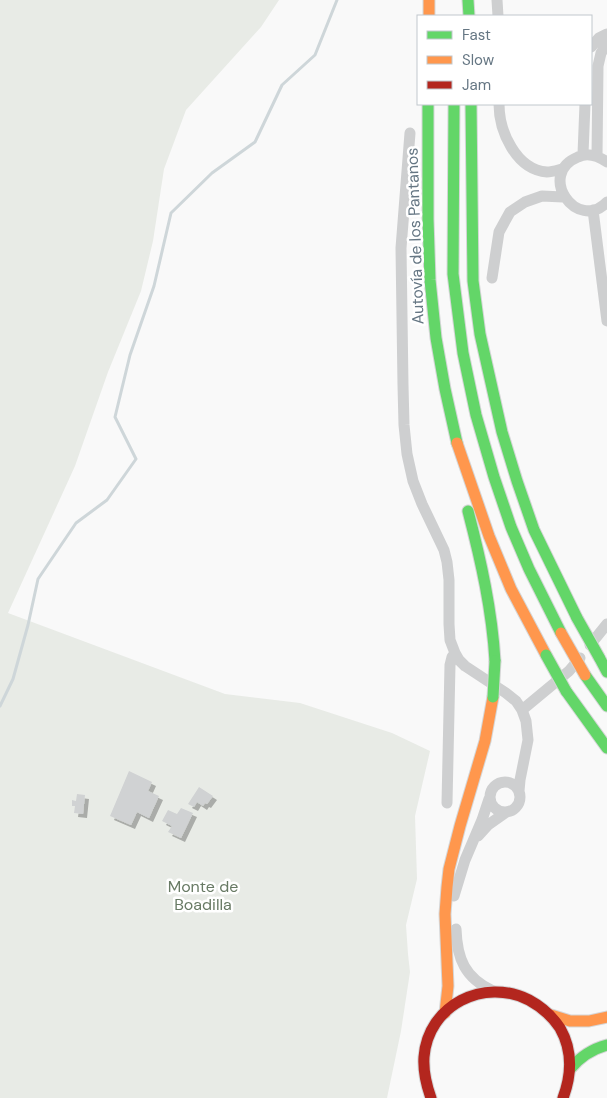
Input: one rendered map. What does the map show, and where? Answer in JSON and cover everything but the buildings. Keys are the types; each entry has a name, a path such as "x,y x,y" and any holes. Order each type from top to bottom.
{"main road":[{"path":"429,0 429,15"},
{"path":"468,0 468,15"},
{"name":"Autovía de los Pantanos","path":"428,105 430,280 444,389 458,449 510,589 566,691 607,748"},
{"path":"454,105 453,274 463,353 476,415 511,527 529,569 561,634 585,675 607,706"},
{"path":"471,105 473,281 480,334 502,432 534,530 577,618 607,670"},
{"path":"445,1013 449,992 445,909 449,868 487,731 493,697 495,661 486,593 457,472 458,449"},
{"path":"431,1098 423,1074 423,1059 432,1029 452,1006 465,998 493,991 511,992 526,997 551,1015 560,1028 567,1042 571,1068 563,1098"},
{"path":"551,1015 570,1021 589,1021 607,1017"},
{"path":"571,1068 584,1054 607,1045"}],"street":[{"path":"497,0 498,15"},
{"path":"592,46 599,38 607,34"},
{"path":"499,105 507,142 522,161 534,169 547,172 562,169 571,160 584,154 602,159 598,66 601,53 607,44"},
{"path":"584,105 584,154"},
{"path":"410,134 402,248 402,352 404,425 407,454 413,482 444,550 447,562 450,640 455,653 465,666 516,701 526,721 528,740 520,780 518,806 488,825 471,845"},
{"path":"562,169 560,184 564,197 573,206 583,210 593,210 607,202"},
{"path":"492,278 499,232 510,212 525,202 542,196 564,197"},
{"path":"593,210 607,321"},
{"path":"522,710 568,671 607,624"},
{"path":"448,803 450,665 455,653"},
{"path":"449,978 451,913 457,885 492,788 511,774 526,748"},
{"path":"502,782 514,785 519,791"},
{"path":"489,799 496,810 505,813"},
{"path":"457,885 456,941 460,958 468,974 478,983 493,991"}],"green space":[{"name":"Monte de Boadilla","path":"0,0 279,0 261,27 186,110 164,169 153,241 141,291 108,372 75,466 8,613 225,694 300,703 392,733 430,751 415,816 417,879 406,925 410,972 401,1031 387,1098 0,1098"}],"waterway":[{"path":"0,706 13,679 38,579 76,523 107,500 136,459 115,417 130,355 154,286 171,213 212,173 255,142 282,85 315,55 337,0"}],"traffic: fast":[{"path":"468,0 469,15"},
{"path":"428,105 430,280 436,338 457,443"},
{"path":"454,105 453,274 463,353 476,415 511,527 529,569 561,633"},
{"path":"471,105 473,281 480,334 502,432 517,481 534,530 577,618"},
{"path":"468,511 485,586 495,661"},
{"path":"577,618 599,657"},
{"path":"546,655 566,691"},
{"path":"599,657 607,672"},
{"path":"493,697 495,661"},
{"path":"585,675 607,706"},
{"path":"566,691 607,748"},
{"path":"571,1068 587,1054 607,1045"}],"traffic: slow":[{"path":"429,0 429,15"},
{"path":"457,443 489,536 511,589 546,655"},
{"path":"561,633 585,675"},
{"path":"445,1013 448,986 445,914 449,869 485,741 493,697"},
{"path":"551,1015 570,1021 589,1021 607,1017"}],"traffic: jam":[{"path":"431,1098 425,1078 424,1057 428,1039 436,1023 447,1010 461,1000 477,994 494,992 512,994 529,1000 546,1012 560,1028 567,1045 570,1063 563,1098"}]}
